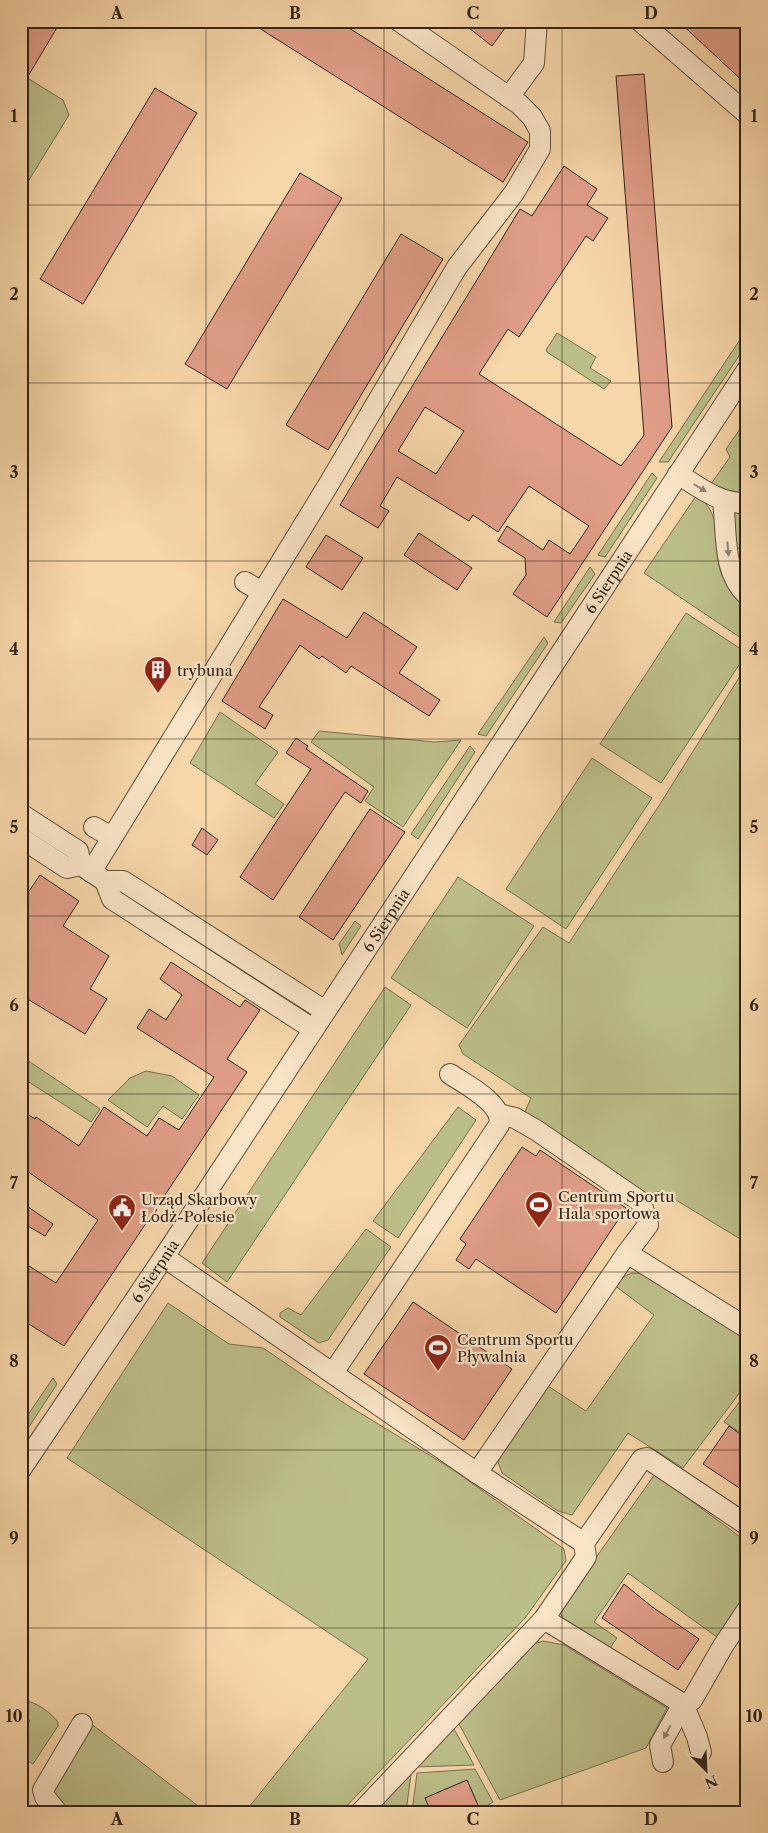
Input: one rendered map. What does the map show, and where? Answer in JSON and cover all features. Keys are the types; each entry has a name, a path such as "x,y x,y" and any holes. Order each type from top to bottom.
{"street":[{"path":"92,873 253,587 332,480 456,267 514,193 540,149 540,131 532,116 509,97 400,21"},
{"path":"509,97 534,63 537,21"},
{"path":"640,21 747,114"},
{"name":"6 Sierpnia","path":"21,1469 164,1257 747,370"},
{"path":"678,474 723,501 734,504 747,503"},
{"path":"723,501 730,569 734,580 747,595"},
{"path":"21,814 78,851 112,899 313,1029"},
{"path":"94,827 112,837"},
{"path":"21,838 67,868 123,880 325,1010"},
{"path":"333,1373 497,1130 500,1122 491,1102 450,1074"},
{"path":"477,1473 648,1225 641,1202 536,1130 515,1118 498,1114"},
{"path":"627,1253 747,1328"},
{"path":"164,1257 477,1473 584,1543"},
{"path":"361,1812 544,1619 586,1557 584,1543 644,1458 747,1525"},
{"path":"663,1762 660,1745 683,1704 692,1700 723,1646 747,1610"},
{"path":"544,1619 683,1704 698,1737 701,1752"},
{"path":"57,1812 42,1790 82,1724"}],"green space":[{"path":"21,74 63,100 69,115 21,193"},
{"path":"747,329 747,344 668,462 659,462"},
{"path":"557,333 596,357 590,368 611,381 604,389 547,352 546,350"},
{"path":"747,419 747,494 737,495 711,484 730,457 726,449"},
{"path":"652,473 657,478 605,557 598,555"},
{"path":"696,496 711,511 714,520 723,578 732,591 747,606 747,642 644,573"},
{"path":"747,511 747,539 736,551 734,512"},
{"path":"590,567 595,574 561,623 554,622"},
{"path":"686,613 747,653 661,783 600,744"},
{"path":"544,637 548,643 486,736 478,734"},
{"path":"747,665 747,1243 661,1191 643,1195 524,1114 531,1098 463,1054 459,1045 543,927 569,943 660,804"},
{"path":"220,712 278,752 255,784 284,804 274,818 190,763"},
{"path":"319,731 435,742 461,740 403,827 365,801 374,787 311,742"},
{"path":"470,746 475,752 418,839 411,834"},
{"path":"592,758 652,798 566,929 506,889"},
{"path":"458,877 534,926 467,1028 391,978"},
{"path":"355,921 361,926 342,955 339,944"},
{"path":"385,987 411,1005 227,1282 202,1263"},
{"path":"21,1056 100,1109 91,1122 21,1077"},
{"path":"146,1071 172,1076 199,1095 182,1119 163,1106 147,1127 108,1100 130,1078"},
{"path":"458,1107 476,1120 398,1238 373,1221"},
{"path":"366,1229 391,1247 328,1340 319,1343 280,1317 280,1313 288,1308 301,1315"},
{"path":"632,1273 646,1274 747,1336 747,1383 683,1468 628,1433 572,1515 558,1511 502,1473 498,1462 502,1452 548,1386 586,1411 654,1315 614,1285 620,1278"},
{"path":"168,1303 229,1344 263,1348 347,1405 452,1469 564,1549 566,1561 525,1618 341,1812 245,1812 368,1659 67,1458"},
{"path":"53,1378 57,1384 21,1439 21,1425"},
{"path":"747,1392 747,1437 724,1422"},
{"path":"655,1474 747,1542 747,1602 721,1640 628,1573 594,1622 617,1638 608,1651 568,1629 559,1610"},
{"path":"543,1641 564,1645 667,1708 646,1748 500,1800 459,1724 534,1644"},
{"path":"24,1701 43,1708 58,1722 58,1726 33,1764 21,1757 21,1726 30,1721 21,1707"},
{"path":"90,1723 206,1812 66,1812 49,1790"},
{"path":"454,1729 474,1765 416,1767"},
{"path":"475,1769 493,1802 487,1806 490,1812 477,1812 480,1810 467,1780 425,1798 431,1812 412,1812 417,1773"},
{"path":"411,1774 406,1812 374,1812"}],"building":[{"path":"21,21 61,21 21,88"},
{"path":"248,21 338,21 528,142 503,182"},
{"path":"460,21 510,21 492,46"},
{"path":"678,21 742,21 747,26 747,85"},
{"path":"644,74 672,427 547,617 513,594 526,575 525,558 498,541 507,526 543,550 549,540 570,554 589,526 529,486 498,532 473,515 469,521 397,477 380,506 389,511 378,528 340,505 520,209 532,216 564,166 597,189 587,205 608,218 593,241 586,236 519,337 508,329 479,374 621,466 644,435 616,76","holes":["425,407 464,431 436,474 398,451"]},
{"path":"155,88 197,113 83,304 40,279"},
{"path":"300,173 342,198 227,389 185,364"},
{"path":"401,234 443,259 328,450 286,425"},
{"path":"419,533 472,568 457,590 404,555"},
{"path":"326,535 363,558 342,590 306,567"},
{"path":"283,599 347,638 364,612 417,647 399,673 440,700 429,716 351,666 346,673 322,656 319,659 300,645 259,707 273,715 265,729 222,701"},
{"path":"296,738 308,746 306,749 368,791 361,803 345,792 273,900 240,877 311,769 286,753"},
{"path":"370,809 405,832 333,940 299,917"},
{"path":"202,828 218,840 207,855 192,845"},
{"path":"40,875 79,901 63,926 109,956 90,989 107,999 85,1034 21,995 21,903"},
{"path":"171,962 240,1007 245,1000 260,1010 227,1059 247,1072 64,1346 21,1319 21,1261 56,1283 98,1220 21,1167 21,1110 35,1119 36,1117 79,1146 104,1107 147,1136 159,1118 179,1130 214,1077 137,1028 149,1009 166,1020 182,995 160,979"},
{"name":"Centrum Sportu Hala sportowa","path":"522,1147 536,1156 540,1150 626,1208 556,1313 476,1259 469,1269 456,1260 466,1244 460,1239"},
{"path":"21,1202 53,1224 45,1236 21,1222"},
{"name":"Centrum Sportu Pływalnia","path":"413,1302 512,1369 464,1440 364,1374"},
{"path":"729,1426 747,1439 747,1493 703,1464"},
{"path":"624,1584 651,1606 699,1639 678,1670 602,1618"},
{"path":"467,1780 481,1812 431,1812 425,1798"}],"place":[{"name":"trybuna","path":"158,694"},
{"name":"Centrum Sportu Hala sportowa","path":"539,1229"},
{"name":"Urząd Skarbowy Łódż-Polesie","path":"122,1232"},
{"name":"Centrum Sportu Pływalnia","path":"438,1372"}]}
